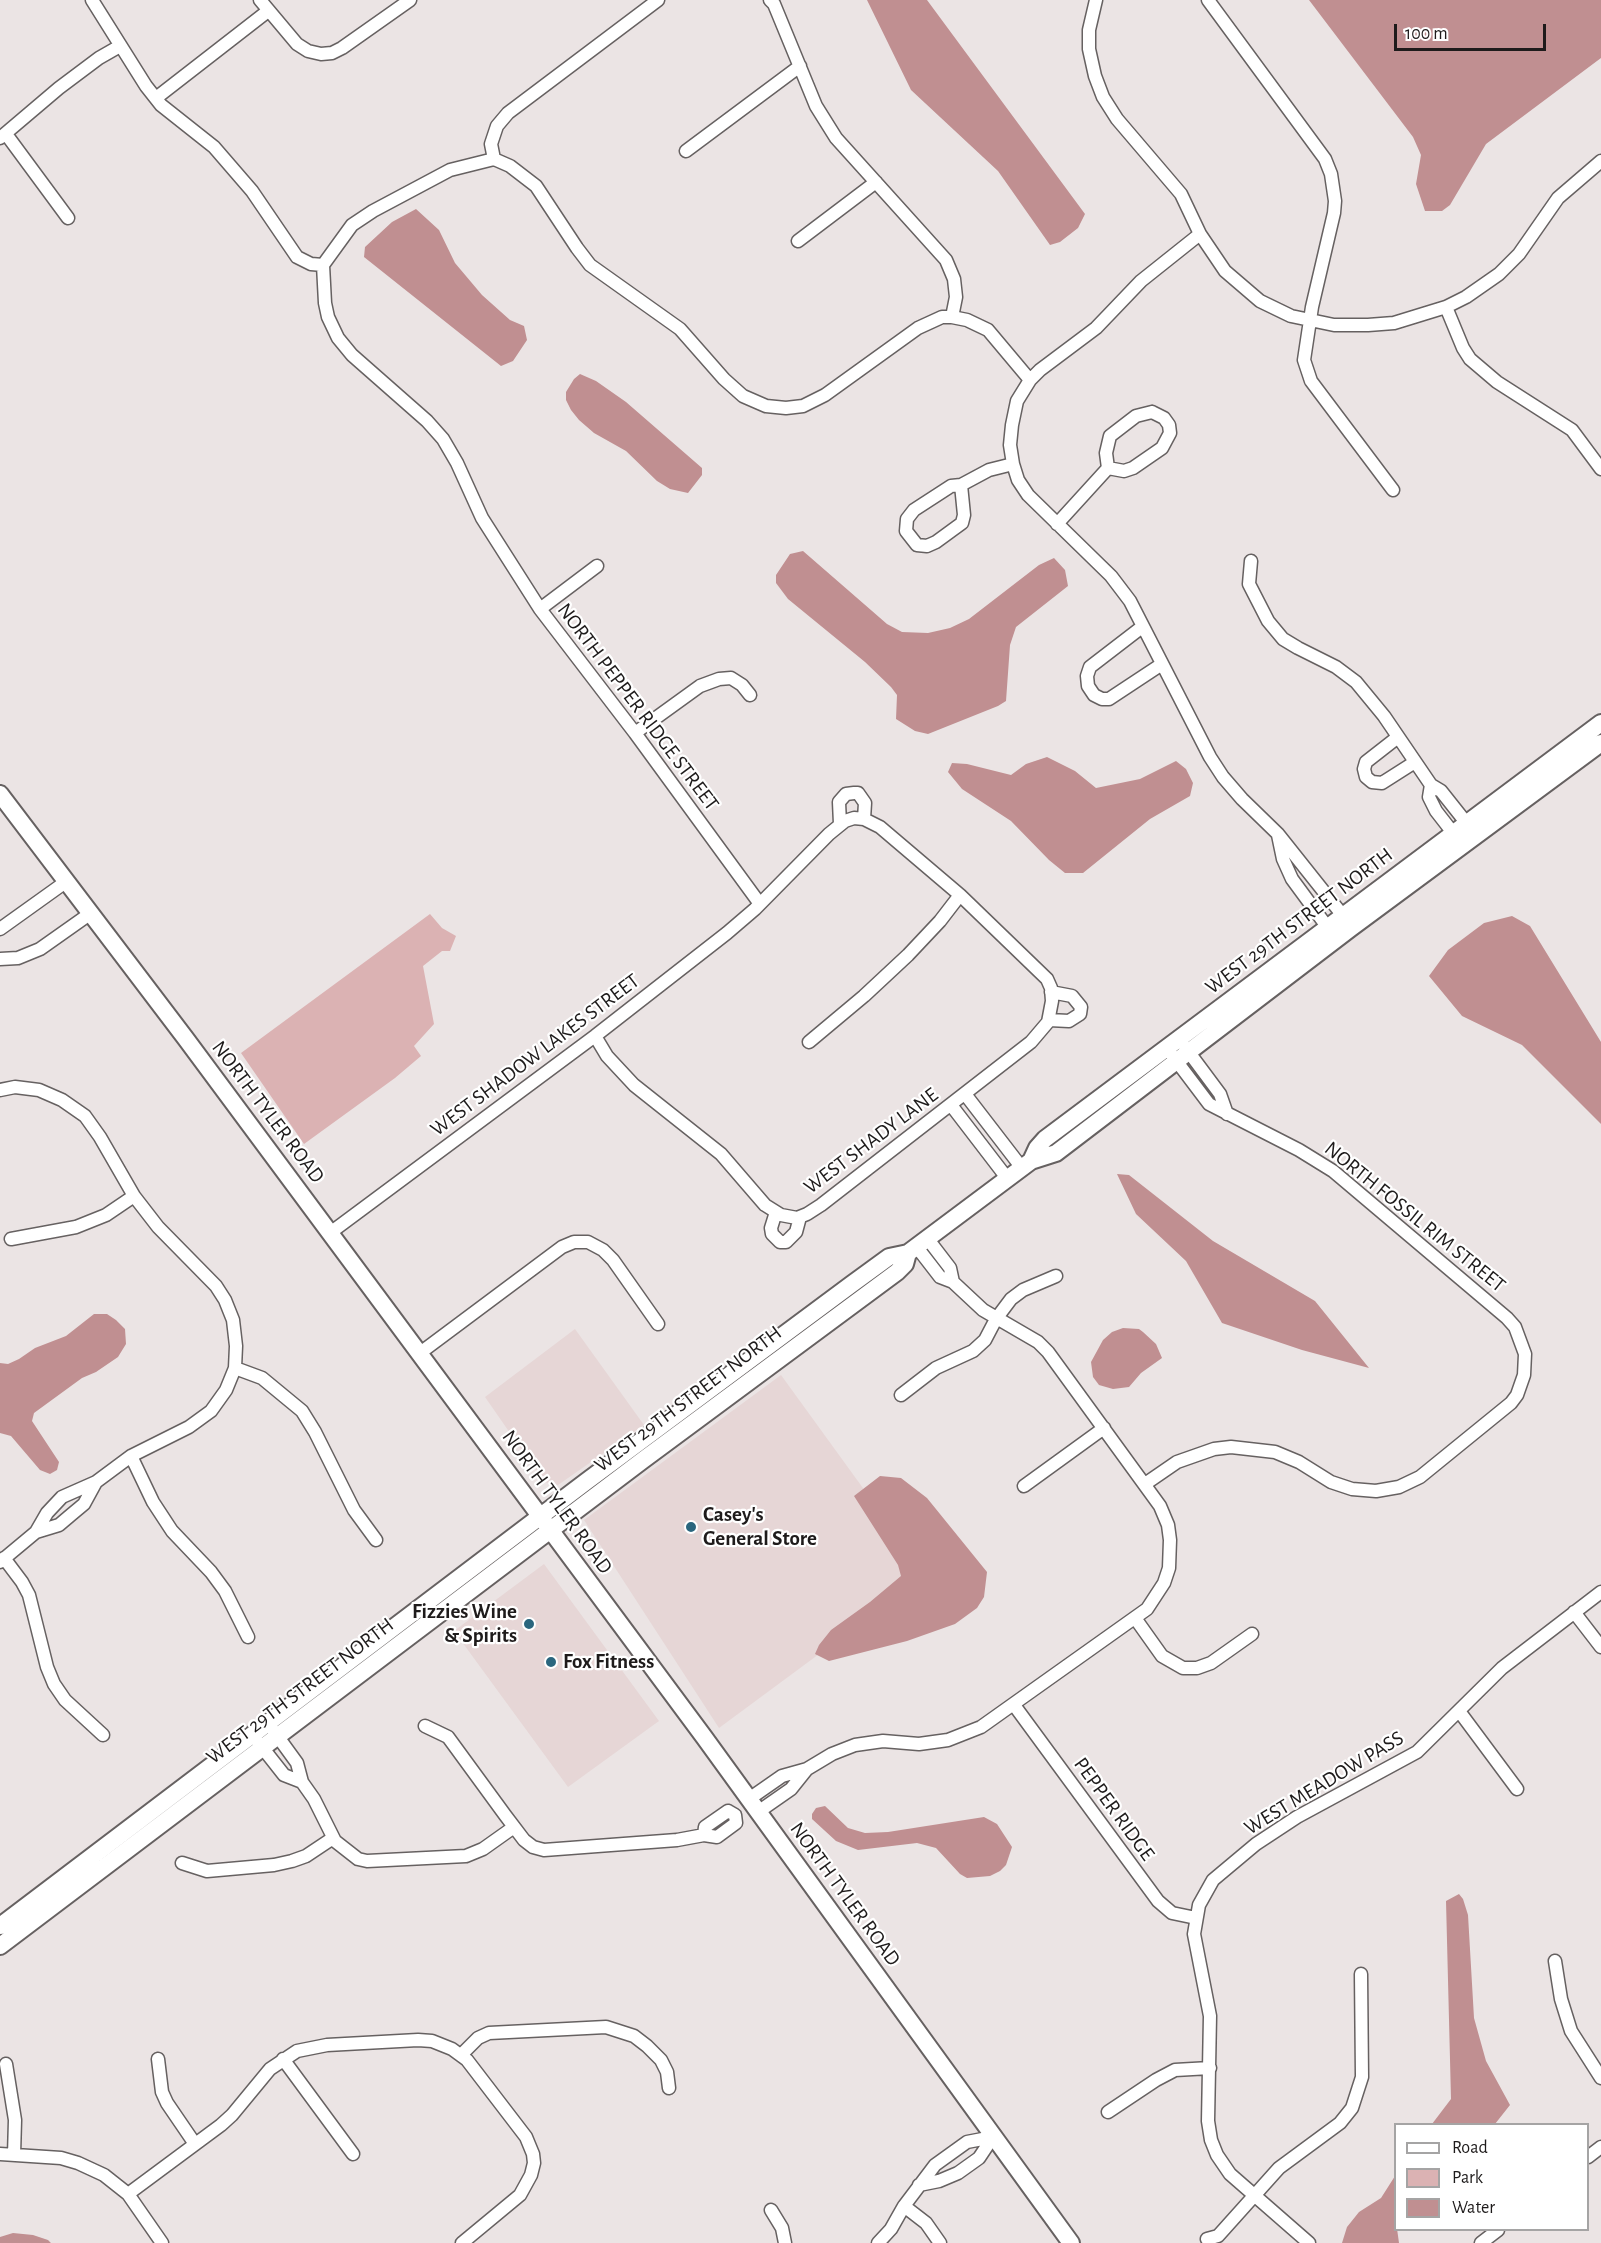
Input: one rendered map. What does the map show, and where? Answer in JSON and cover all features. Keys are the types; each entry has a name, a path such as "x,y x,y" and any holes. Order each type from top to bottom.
{"main road":[{"name":"WEST 29TH STREET NORTH","path":"0,1926 550,1532 889,1257 917,1246 1026,1164 1045,1139 1178,1051 1465,834 1601,723"},
{"name":"WEST 29TH STREET NORTH","path":"1465,834 1601,743"},
{"name":"NORTH TYLER ROAD","path":"0,794 420,1353 753,1805 1071,2243"},
{"name":"WEST 29TH STREET NORTH","path":"273,1730 540,1517 714,1398"},
{"name":"WEST 29TH STREET NORTH","path":"0,1946 257,1741"}],"street":[{"path":"92,0 156,98 214,147 252,191 297,257 311,264 323,265 348,229 373,211 450,170 494,159 510,166 536,186 590,265 680,329 724,379 743,396 766,406 786,408 803,406 825,395 918,328 942,317 952,316 978,324 988,330 1030,380"},
{"path":"260,0 297,44 308,51 321,54 332,53 342,48 410,0"},
{"path":"494,159 491,144 497,126 508,113 658,0"},
{"path":"770,0 774,4 816,106 836,138 946,260 954,279 956,297 952,316"},
{"path":"1096,0 1089,30 1089,49 1103,97 1117,119 1181,194 1200,234 1225,271 1252,296 1277,310 1334,325 1368,326 1394,323 1446,307 1466,297 1499,274 1519,254 1558,198 1601,161"},
{"path":"1208,0 1325,159 1331,174 1335,201 1334,213 1304,360 1311,381 1393,490"},
{"path":"156,98 268,11"},
{"path":"68,218 3,136 59,88 99,58 120,46"},
{"path":"686,151 800,66"},
{"path":"798,241 876,182"},
{"path":"1200,234 1141,281 1096,328 1030,380 1017,401 1011,425 1010,445 1013,464 1018,480 1028,495 1111,576 1130,601 1210,757 1223,777 1242,800 1278,834 1347,922"},
{"name":"NORTH PEPPER RIDGE STREET","path":"323,265 325,303 328,317 338,338 352,355 427,421 443,439 457,463 482,518 540,609 635,733 760,904"},
{"path":"1446,307 1470,359 1497,382 1572,430 1601,469"},
{"path":"1057,524 1108,468 1107,445 1114,432 1143,413 1152,412 1164,418 1170,433 1162,448 1133,468 1117,471 1108,468"},
{"path":"961,485 962,523 936,542 927,546 917,545 906,531 907,519 914,510 951,486 961,485 989,470 1013,464"},
{"path":"1251,561 1249,584 1268,621 1283,639 1336,667 1356,682 1431,785 1442,791 1465,834"},
{"path":"540,609 597,566"},
{"path":"1142,627 1090,667 1087,676 1089,686 1094,695 1102,699 1109,699 1162,664"},
{"path":"635,733 700,686 719,679 731,678 742,685 750,695"},
{"path":"1398,737 1366,762 1364,769 1366,777 1372,782 1382,783 1415,762"},
{"path":"840,824 839,802 846,794 858,793 865,803 864,819"},
{"path":"760,904 840,824 854,818 864,819 880,827 960,895 1047,979 1052,1001 1049,1020 1040,1033 965,1094 1026,1164"},
{"path":"1278,834 1283,859 1292,879 1332,934"},
{"path":"0,929 67,881"},
{"path":"810,1042 908,955 940,921 960,895"},
{"name":"WEST SHADOW LAKES STREET","path":"330,1233 595,1036 727,933 760,904"},
{"path":"0,959 18,958 40,949 91,913"},
{"path":"1049,1020 1069,1021 1080,1014 1081,1006 1072,996 1051,992"},
{"path":"595,1036 607,1056 634,1085 721,1154 765,1204 789,1217 800,1217 796,1232 786,1242 776,1239 771,1228 776,1212"},
{"path":"1178,1051 1209,1078 1220,1094 1227,1114"},
{"name":"NORTH FOSSIL RIM STREET","path":"1145,1484 1177,1462 1214,1449 1231,1447 1275,1452 1299,1462 1330,1482 1352,1490 1376,1491 1399,1487 1420,1477 1511,1403 1517,1395 1524,1375 1525,1354 1515,1327 1507,1318 1334,1171 1299,1150 1209,1104 1197,1088 1178,1051"},
{"path":"1197,1088 1209,1078"},
{"path":"0,1090 15,1087 39,1090 62,1100 85,1116 100,1137 134,1196 158,1227 216,1286 233,1320 236,1346 235,1368 226,1390 210,1411 189,1427 131,1456 96,1482 62,1497 47,1513 36,1532 2,1560 22,1582 29,1595 47,1667 54,1684 66,1700 103,1735"},
{"name":"WEST SHADY LANE","path":"800,1217 820,1205 965,1094"},
{"path":"951,1105 1007,1178"},
{"path":"11,1239 76,1227 106,1215 134,1196"},
{"path":"420,1353 562,1247 574,1242 588,1242 603,1250 658,1324"},
{"path":"425,1726 448,1737 524,1840 533,1847 544,1850 677,1840 704,1835 705,1827 728,1811 735,1815 753,1805 782,1776 807,1769 832,1754 855,1745 883,1741 918,1744 948,1740 981,1727 1147,1609 1164,1583 1169,1568 1168,1525 1160,1506 1048,1352 1038,1342 996,1320 953,1282 940,1277 917,1246"},
{"path":"901,1395 936,1368 973,1351 985,1340 1011,1299 1023,1290 1056,1276"},
{"path":"235,1368 262,1378 302,1411 354,1510 376,1540"},
{"path":"1024,1486 1104,1428"},
{"path":"131,1456 153,1502 172,1531 212,1572 225,1591 248,1637"},
{"path":"36,1532 59,1525 84,1504 96,1482"},
{"name":"WEST MEADOW PASS","path":"1309,2243 1230,2174 1217,2155 1211,2140 1208,2121 1209,2016 1194,1934 1196,1918 1206,1889 1224,1869 1297,1817 1417,1752 1502,1668 1601,1592"},
{"path":"1574,1612 1601,1647"},
{"path":"1135,1618 1162,1656 1183,1668 1197,1668 1211,1663 1252,1634"},
{"name":"PEPPER RIDGE","path":"1014,1705 1158,1902 1172,1913 1196,1918"},
{"path":"1459,1711 1517,1789"},
{"path":"273,1730 297,1764 302,1782 314,1798 333,1838 358,1859 367,1861 466,1856 483,1849 514,1827"},
{"path":"257,1741 284,1775 302,1782"},
{"path":"182,1863 207,1871 274,1865 306,1856 333,1838"},
{"path":"1555,1961 1560,1999 1571,2031 1601,2078"},
{"path":"1207,2240 1218,2236 1280,2168 1340,2123 1352,2108 1362,2077 1361,1974"},
{"path":"461,2055 478,2038 489,2033 606,2027 634,2036 647,2046 667,2072 669,2088"},
{"path":"128,2194 232,2115 270,2069 297,2051 313,2046 418,2040 442,2044 461,2055 474,2068 526,2138 533,2154 534,2163 527,2185 520,2195 462,2243"},
{"path":"158,2059 162,2091 167,2103 195,2144"},
{"path":"283,2059 353,2154"},
{"path":"6,2064 15,2120 14,2155"},
{"path":"1108,2112 1175,2070 1210,2068"},
{"path":"919,2185 939,2181 958,2173 979,2158 993,2137"},
{"path":"878,2243 891,2229 904,2206 935,2165 967,2142 993,2137"},
{"path":"0,2154 61,2158 104,2175 128,2194 162,2243"},
{"path":"904,2206 926,2223 940,2243"},
{"path":"771,2210 782,2228 785,2243"},
{"path":"1481,2243 1496,2231"}],"shaded area":[{"path":"575,1329 644,1425 558,1485 544,1482 485,1397"},
{"path":"781,1375 926,1575 719,1728 584,1520"},
{"path":"544,1564 659,1721 568,1787 454,1631"}],"green space":[{"path":"430,914 442,928 456,936 450,951 442,951 423,966 434,1024 414,1046 421,1056 395,1078 304,1144 241,1053"}],"water":[{"path":"867,0 927,0 1085,214 1078,228 1060,242 1050,245 998,171 911,90"},
{"path":"1309,0 1601,0 1601,58 1486,144 1450,205 1442,211 1425,211 1416,184 1421,155 1413,137"},
{"path":"416,209 439,230 455,263 482,295 510,320 524,326 527,340 513,361 501,366 364,257 365,247 392,222"},
{"path":"580,374 596,381 626,402 702,468 702,475 688,493 670,489 657,481 626,451 594,433 579,420 566,400 566,392"},
{"path":"803,551 887,624 902,632 928,633 950,628 969,619 1039,565 1054,558 1065,570 1068,586 1016,627 1010,645 1006,701 928,734 915,731 896,719 897,695 891,687 865,662 788,599 776,583 776,575 790,554"},
{"path":"1047,757 1075,771 1096,788 1140,779 1176,761 1186,769 1193,783 1190,796 1150,819 1083,873 1065,873 1011,821 962,789 948,772 952,763 967,764 1011,775 1026,764"},
{"path":"1512,916 1530,926 1601,1042 1601,1124 1522,1045 1462,1016 1429,976 1448,950 1484,923"},
{"path":"1117,1174 1129,1175 1213,1241 1315,1301 1369,1368 1302,1350 1222,1323 1186,1261 1136,1214"},
{"path":"94,1314 107,1314 116,1320 125,1329 126,1344 118,1357 96,1372 82,1378 34,1413 32,1421 59,1462 57,1470 50,1474 40,1470 11,1436 0,1433 0,1363 8,1364 35,1348 66,1336"},
{"path":"1123,1328 1139,1329 1143,1332 1156,1344 1162,1358 1141,1373 1129,1387 1113,1389 1099,1385 1093,1377 1091,1362 1103,1340 1112,1332"},
{"path":"880,1476 901,1478 927,1498 987,1572 984,1597 977,1608 955,1624 907,1641 829,1661 815,1654 831,1630 901,1576 898,1565 854,1496"},
{"path":"825,1806 848,1828 865,1833 888,1832 984,1817 997,1824 1012,1847 1006,1865 1000,1871 990,1876 967,1878 960,1874 936,1848 917,1843 858,1850 836,1841 812,1819 816,1808"},
{"path":"1459,1894 1468,1915 1474,2018 1486,2061 1510,2105 1496,2123 1433,2123 1451,2099 1446,1901"},
{"path":"1394,2178 1394,2231 1397,2231 1399,2243 1342,2243 1347,2227 1359,2212 1381,2198"},
{"path":"13,2233 33,2235 51,2243 0,2243 0,2237"}],"place":[{"name":"Casey's General Store","path":"691,1527"},
{"name":"Fizzies Wine & Spirits","path":"529,1624"},
{"name":"Fox Fitness","path":"551,1662"}]}
